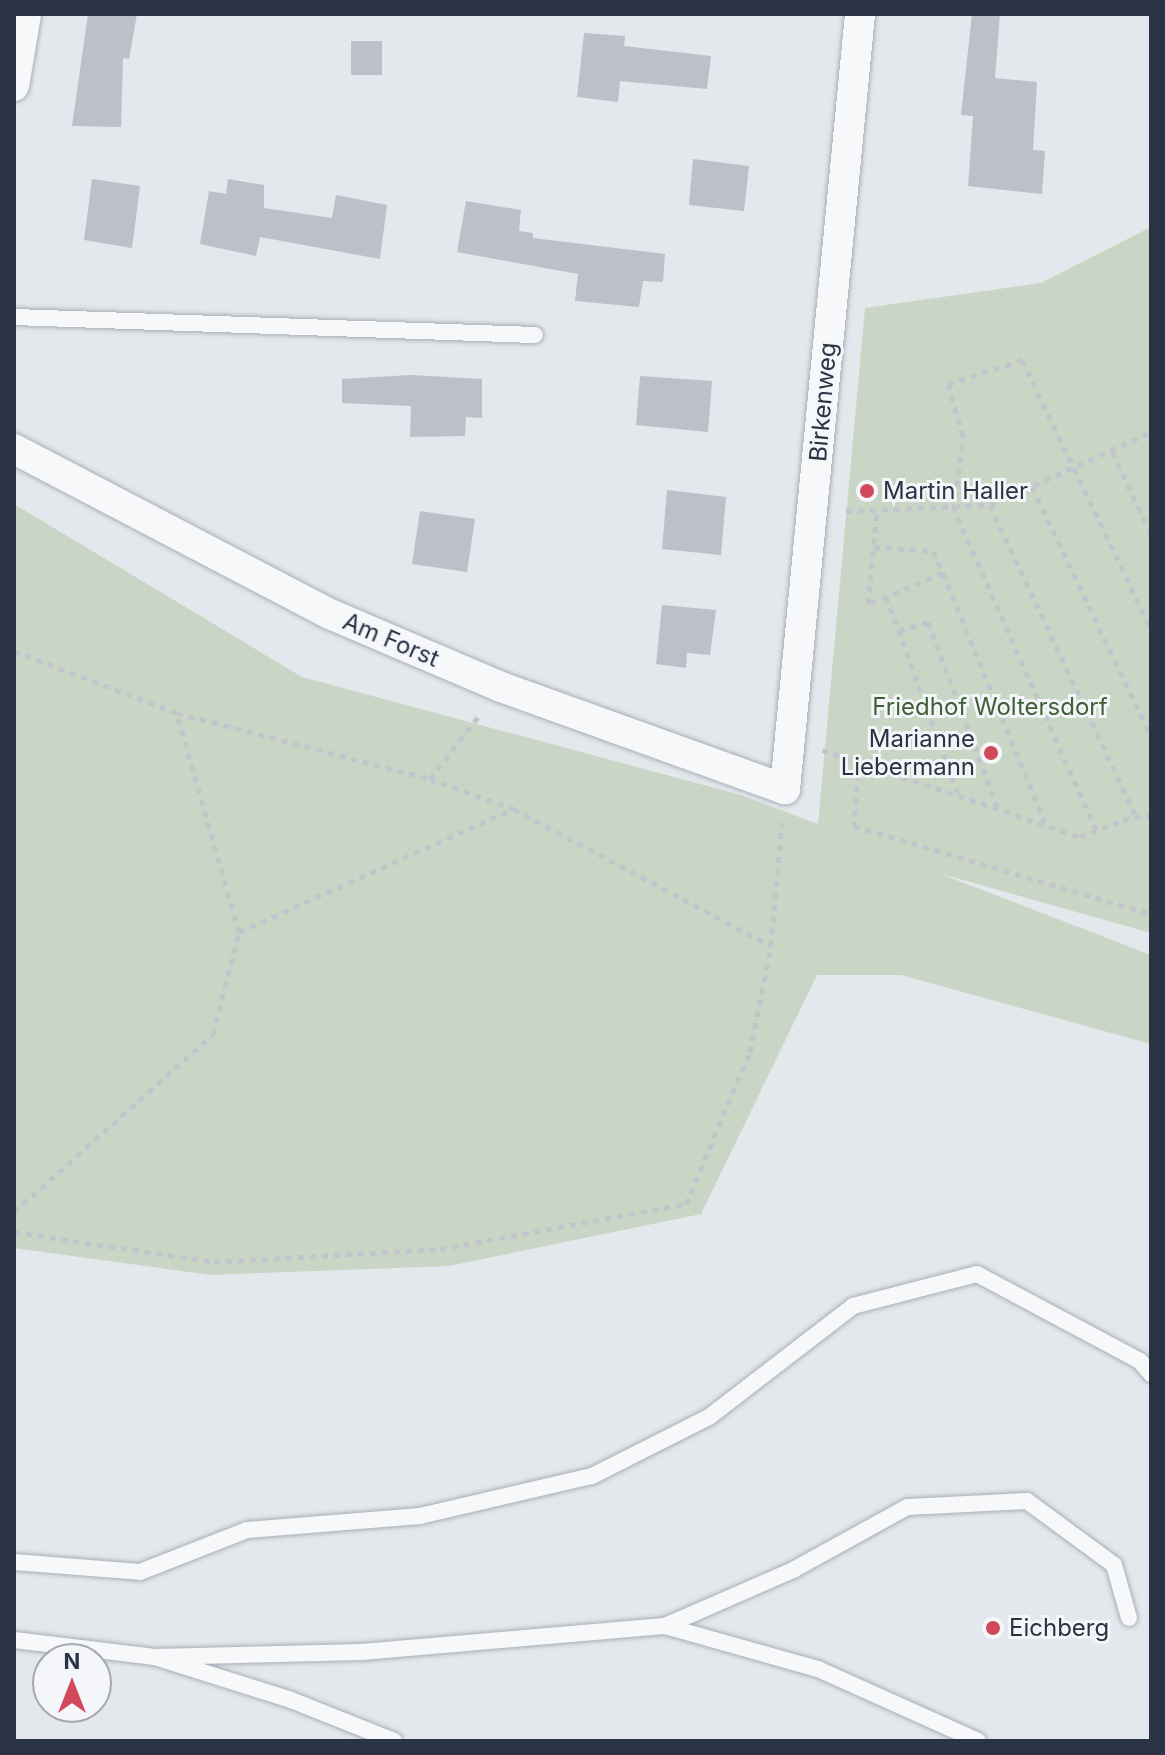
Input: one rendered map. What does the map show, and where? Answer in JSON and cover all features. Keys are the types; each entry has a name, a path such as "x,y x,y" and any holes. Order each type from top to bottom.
{"street":[{"path":"14,86 26,14"},
{"name":"Birkenweg","path":"785,789 860,14"},
{"name":"Am Forst","path":"14,449 330,614 501,687 785,789"}],"lane":[{"path":"14,317 535,335"},
{"path":"14,1562 140,1572 247,1530 420,1516 592,1476 709,1417 853,1306 977,1274 1140,1361 1151,1374"},
{"path":"14,1640 155,1657 361,1652 665,1626 793,1570 907,1507 1027,1501 1114,1565 1129,1618"},
{"path":"665,1626 818,1669 978,1741"},
{"path":"155,1657 291,1700 394,1741"}],"path":[{"path":"1096,830 954,510 963,436 948,384 1022,360 1151,629"},
{"path":"813,508 954,510 990,505 1074,471 1151,432"},
{"path":"1112,452 1151,534"},
{"path":"1032,487 1151,737"},
{"path":"990,505 1137,819"},
{"path":"877,511 868,604 943,573"},
{"path":"874,547 933,551 1046,826"},
{"path":"886,596 959,797"},
{"path":"899,631 928,622 998,809"},
{"path":"14,651 177,713 430,779 514,809 771,946"},
{"path":"430,779 501,687"},
{"path":"14,1212 213,1034 239,932 177,713"},
{"path":"790,742 859,762 1080,837 1151,815"},
{"path":"859,762 854,826 1151,914"},
{"path":"14,1232 214,1262 440,1249 686,1204 750,1052 771,946 785,789"},
{"path":"239,932 514,809"}],"green space":[{"name":"Friedhof Woltersdorf","path":"1151,227 1151,933 938,873 1151,955 1151,1044 901,975 817,975 701,1214 449,1266 211,1275 14,1248 14,504 302,677 741,795 818,824 865,308 1041,283"}],"building":[{"path":"88,14 137,14 129,59 123,58 121,127 72,126"},
{"path":"972,14 1000,14 995,78 1037,82 1033,150 1045,151 1042,194 968,186 973,116 961,115"},
{"path":"584,33 625,36 624,46 711,56 707,89 620,81 618,102 577,97"},
{"path":"351,41 382,41 382,75 351,75"},
{"path":"693,159 749,166 744,211 689,205"},
{"path":"92,179 140,186 132,248 84,240"},
{"path":"228,179 264,185 264,208 332,218 336,195 387,205 380,259 260,237 256,256 200,244 209,191 226,194"},
{"path":"466,201 521,210 519,231 533,233 533,238 665,254 663,282 643,281 639,307 575,301 578,274 457,252"},
{"path":"411,375 482,379 482,418 466,417 465,436 410,437 411,406 342,403 342,379"},
{"path":"640,376 712,381 708,432 636,425"},
{"path":"667,490 726,497 721,555 662,549"},
{"path":"420,511 475,519 467,572 412,564"},
{"path":"662,605 716,610 710,655 687,653 686,668 656,664"}],"place":[{"name":"Martin Haller","path":"867,491"},
{"name":"Marianne Liebermann","path":"991,753"},
{"name":"Eichberg","path":"993,1628"}]}
